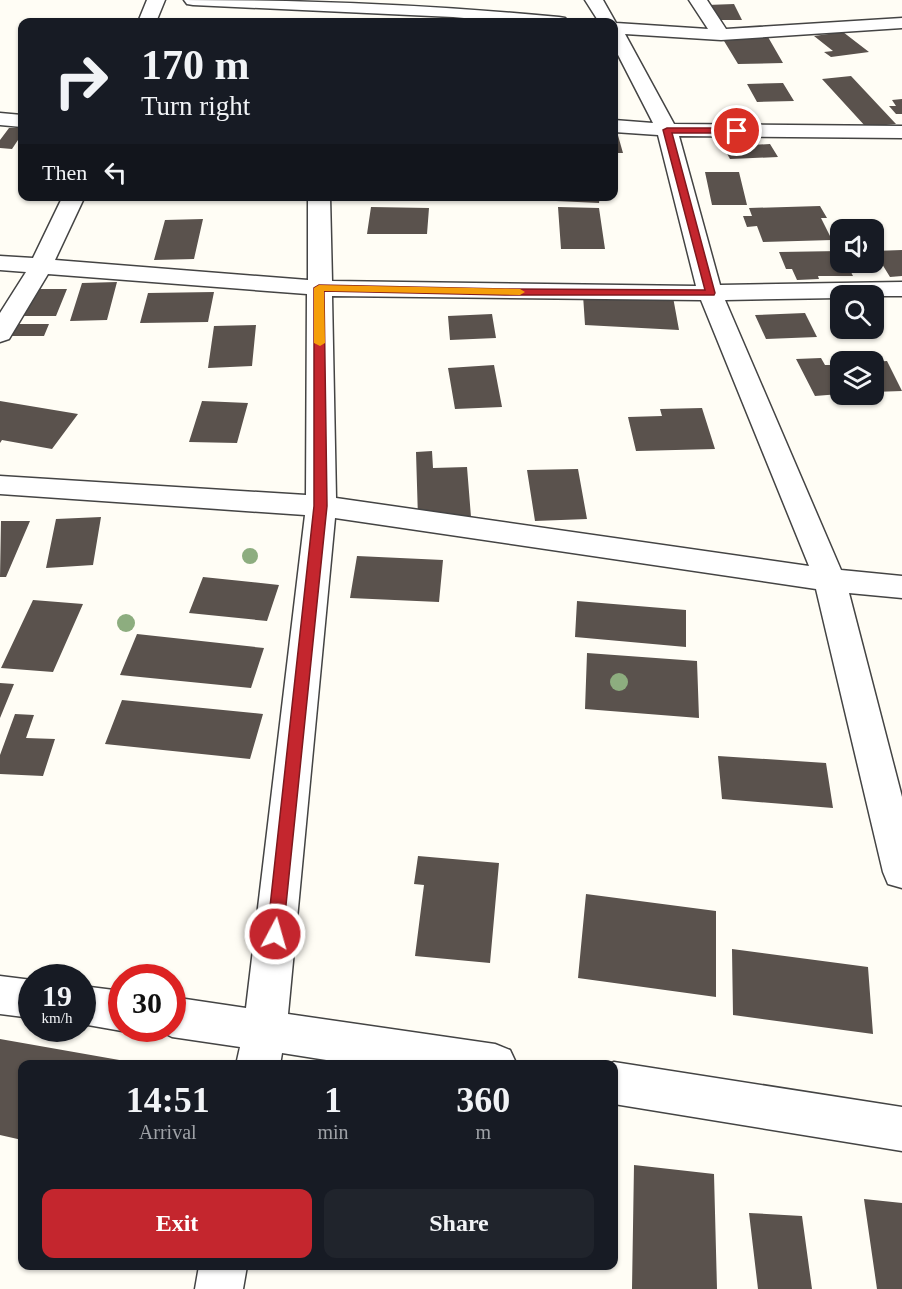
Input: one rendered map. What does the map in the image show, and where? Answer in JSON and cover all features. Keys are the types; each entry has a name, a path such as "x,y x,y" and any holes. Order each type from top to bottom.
{"street":[{"path":"149,18 156,0"},
{"path":"193,0 365,10 453,12 517,18"},
{"path":"594,0 605,18"},
{"path":"698,0 721,35"},
{"path":"618,29 721,35 902,23"},
{"path":"618,37 667,130 710,293 830,580 902,872"},
{"path":"0,119 18,121"},
{"path":"618,126 667,130 902,132"},
{"path":"0,334 40,268 72,201"},
{"path":"262,1047 321,506 319,201"},
{"path":"0,263 40,268 319,288 710,293 902,289"},
{"path":"0,485 321,506 830,580 902,587"},
{"path":"0,995 18,997"},
{"path":"186,1022 262,1047 430,1060"},
{"path":"618,1084 902,1129"},
{"path":"219,1289 222,1270"}],"building":[{"path":"734,4 742,20 714,20 707,5"},
{"path":"843,32 869,52 831,57 824,52 833,51 814,36"},
{"path":"721,36 768,37 783,63 738,64"},
{"path":"851,76 896,124 866,127 822,79"},
{"path":"783,83 794,101 757,102 747,84"},
{"path":"902,99 902,114 896,114 889,106 896,106 892,100"},
{"path":"9,128 18,128 18,140 12,149 0,148 0,140"},
{"path":"618,136 623,153 618,153"},
{"path":"748,140 751,145 770,144 778,157 730,159 720,141"},
{"path":"705,172 739,172 747,205 712,205"},
{"path":"556,201 599,201 599,203"},
{"path":"820,206 827,218 821,218 830,240 763,242 757,226 747,227 743,216 752,216 749,208"},
{"path":"371,207 429,208 427,234 367,234"},
{"path":"558,207 599,208 605,249 561,249"},
{"path":"203,219 194,259 154,260 165,220"},
{"path":"902,250 902,276 890,277 884,267 884,251"},
{"path":"830,251 830,273 852,273 853,276 818,276 819,279 797,280 792,269 786,269 779,252"},
{"path":"117,282 107,320 70,321 82,283"},
{"path":"29,289 67,289 56,316 17,316"},
{"path":"214,292 208,322 140,323 148,293"},
{"path":"583,295 673,297 679,330 585,325"},
{"path":"805,313 817,337 766,339 755,315"},
{"path":"492,314 496,338 450,340 448,316"},
{"path":"8,324 49,324 44,336 3,336"},
{"path":"256,325 252,366 208,368 214,326"},
{"path":"821,358 825,365 830,365 830,395 815,396 796,359"},
{"path":"884,361 887,361 902,391 884,392"},
{"path":"494,365 502,407 455,409 448,368"},
{"path":"0,401 78,414 52,449 2,440 0,443"},
{"path":"202,401 248,403 237,443 189,442"},
{"path":"702,408 715,449 636,451 628,417 662,416 660,409"},
{"path":"432,451 433,468 467,467 471,517 418,518 416,452"},
{"path":"578,469 587,519 535,521 527,470"},
{"path":"101,517 93,565 46,568 56,519"},
{"path":"1,521 30,521 6,577 0,577"},
{"path":"357,556 443,560 439,602 350,598"},
{"path":"203,577 279,585 267,621 189,613"},
{"path":"33,600 83,604 53,672 1,668"},
{"path":"577,601 686,610 686,647 575,637"},
{"path":"137,634 264,648 251,688 120,675"},
{"path":"587,653 697,661 699,718 585,709"},
{"path":"0,683 14,684 0,718"},
{"path":"122,700 263,714 250,759 105,744"},
{"path":"15,714 34,715 26,738 55,739 43,776 0,774 0,755"},
{"path":"718,756 826,763 833,808 722,799"},
{"path":"418,856 499,863 490,963 415,956 424,885 414,884"},
{"path":"586,894 716,911 716,997 578,978"},
{"path":"732,949 868,967 873,1034 733,1015"},
{"path":"0,1039 119,1060 18,1060 18,1139 0,1135"},
{"path":"634,1165 714,1174 717,1289 632,1289"},
{"path":"864,1199 902,1203 902,1289 877,1289"},
{"path":"749,1213 802,1216 812,1289 758,1289"}],"slow traffic":[{"path":"320,343 319,288 520,292"}],"route":[{"path":"275,934 321,506 319,288 710,293 667,130 737,131"}]}
